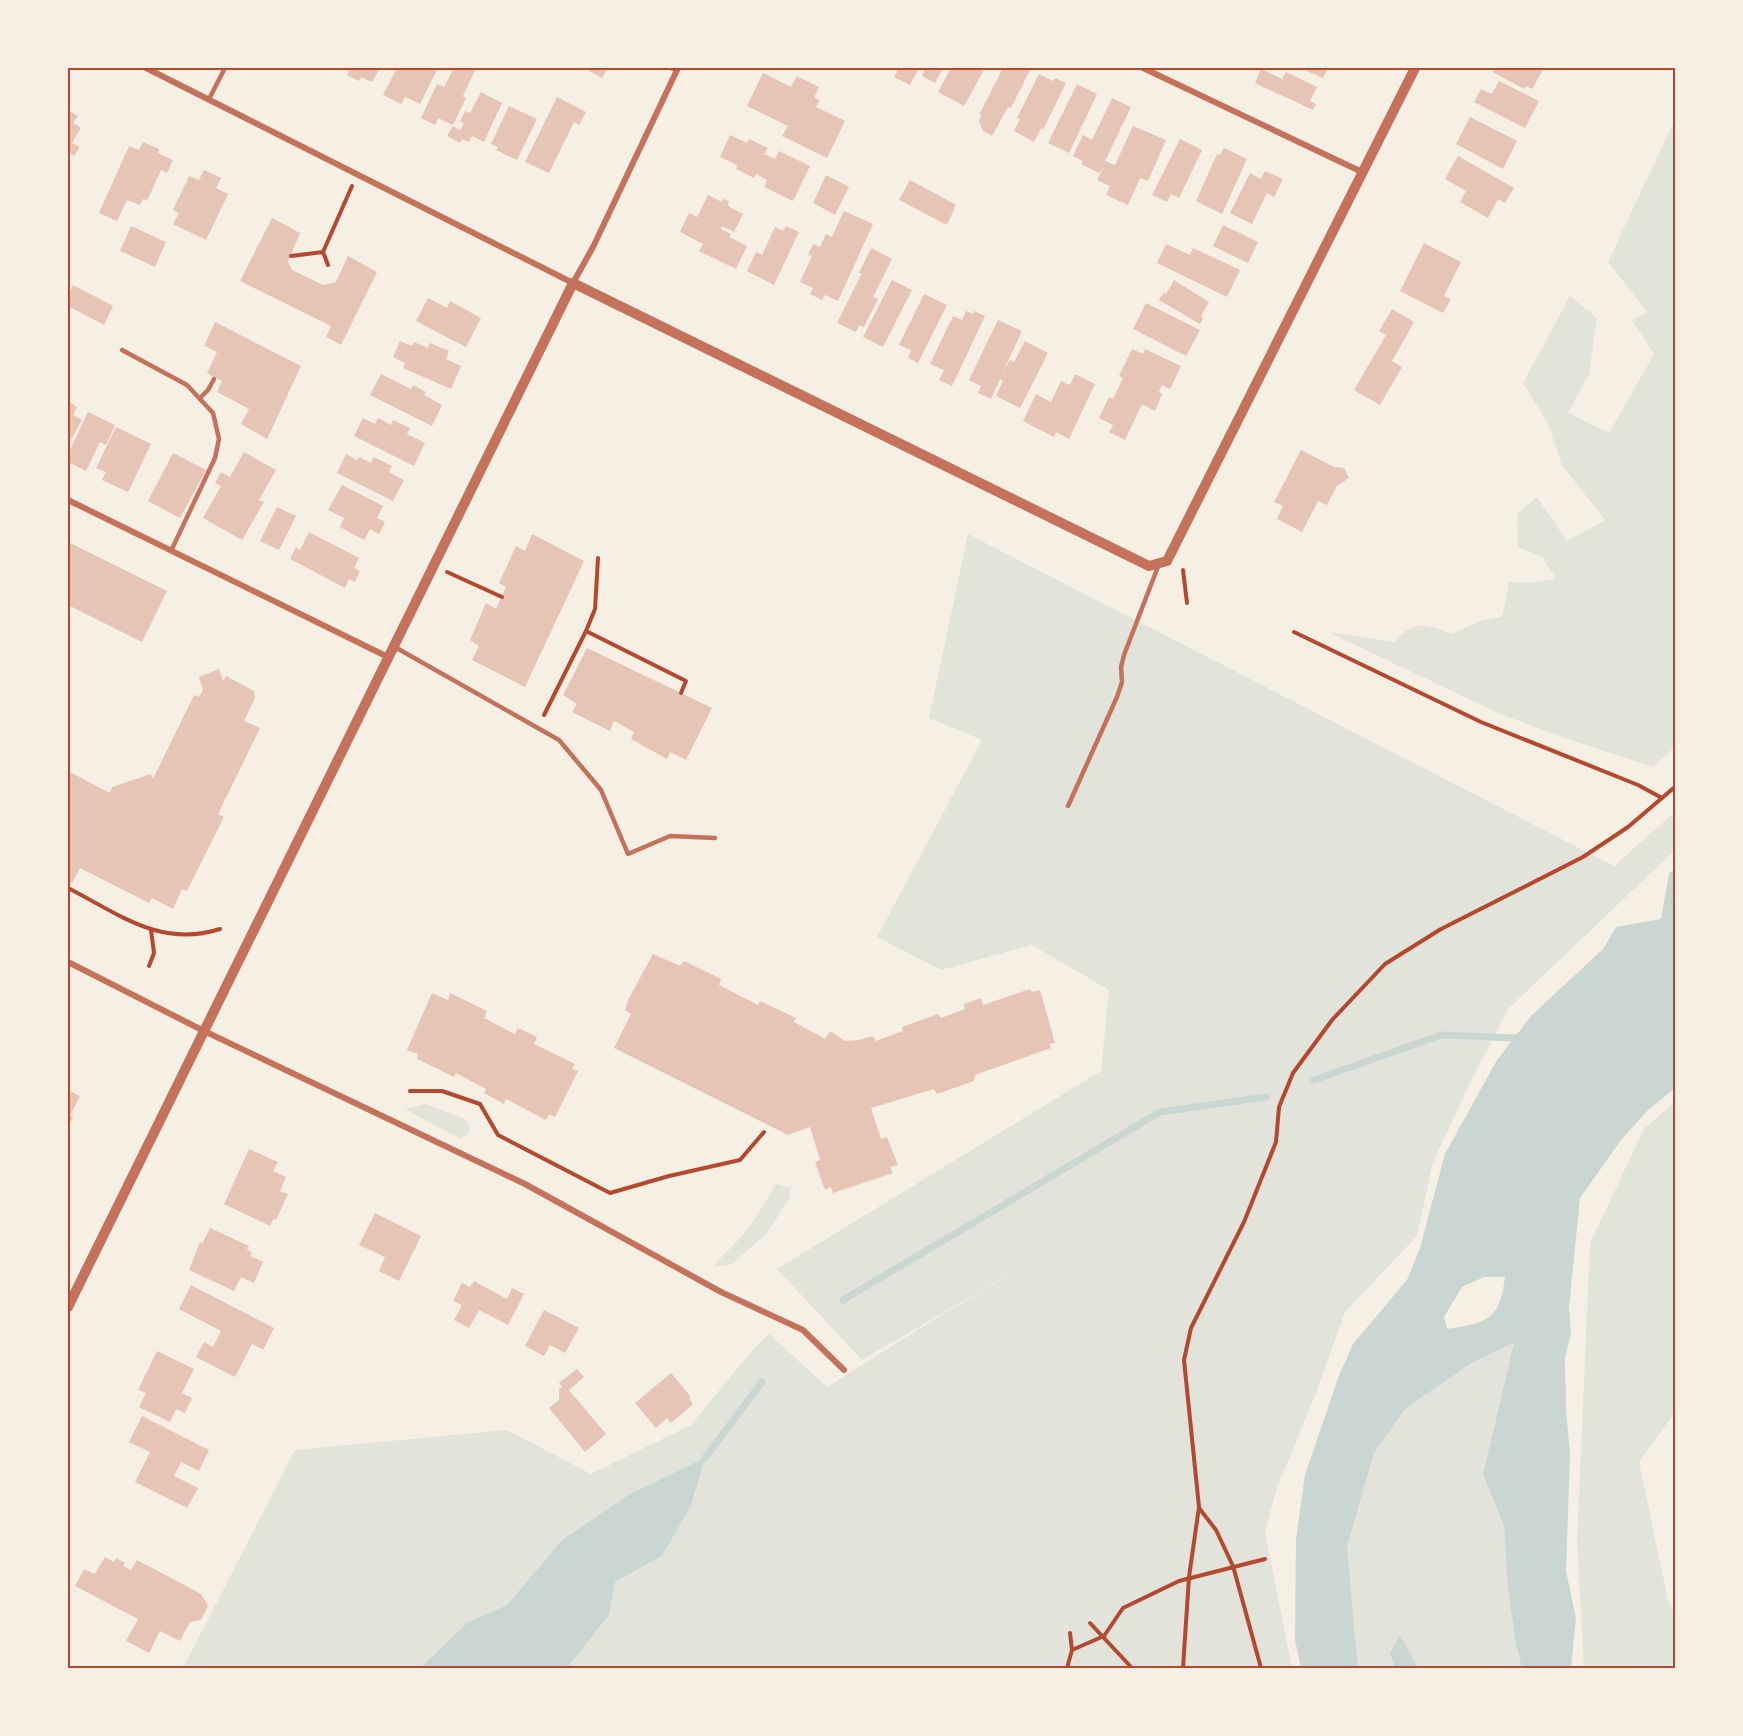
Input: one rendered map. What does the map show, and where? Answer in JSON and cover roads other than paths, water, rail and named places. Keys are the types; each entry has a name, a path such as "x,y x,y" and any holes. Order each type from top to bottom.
{"street":[{"path":"146,68 573,283 1154,565 1167,561 1415,68"},
{"path":"68,1307 393,646 593,247 675,68"},
{"path":"1143,68 1362,171"},
{"path":"68,500 388,657"},
{"path":"68,962 204,1031 483,1163 721,1292 803,1330 844,1370"}],"lane":[{"path":"209,99 225,68"},
{"path":"122,350 188,385 213,413 219,439 215,458 171,551"},
{"path":"200,398 214,379"},
{"path":"1068,806 1117,697 1122,682 1121,667 1124,655 1154,565"},
{"path":"393,646 559,741 601,790 628,854 670,836 715,838"}],"waterway":[{"path":"1314,1080 1441,1035 1515,1038"},
{"path":"843,1300 1160,1112 1266,1097"},
{"path":"705,1458 762,1382"}]}
